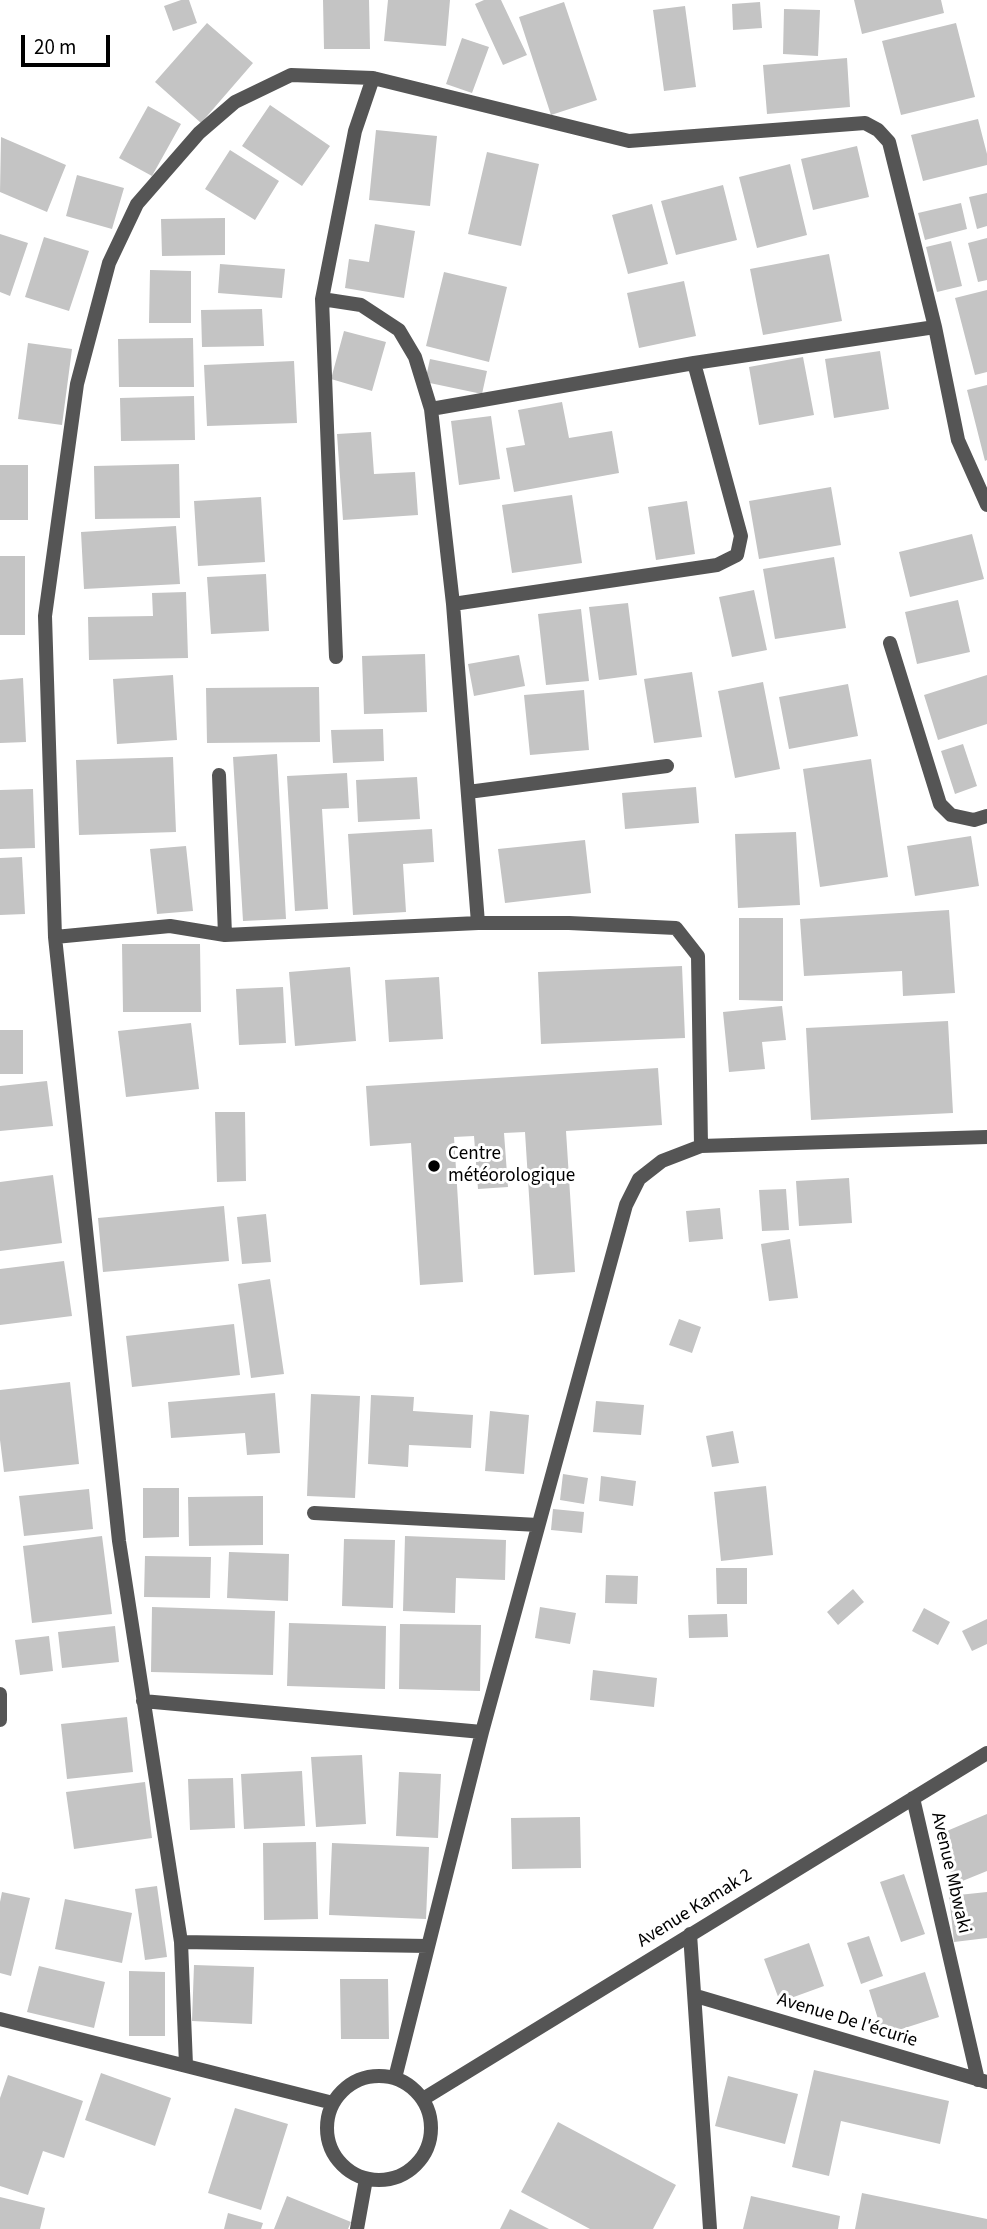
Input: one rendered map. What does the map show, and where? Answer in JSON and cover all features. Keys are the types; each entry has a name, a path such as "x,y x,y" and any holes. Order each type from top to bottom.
{"street":[{"path":"186,2065 181,1942 117,1527 55,937 45,616 77,384 109,263 138,204 199,133 235,102 291,75 373,78 629,141 865,123 878,130 889,142 935,327 958,440 987,505"},
{"path":"336,657 322,299 355,131 373,78"},
{"path":"322,299 360,305 399,330 415,357 431,409 453,604 478,923"},
{"path":"431,409 694,363 935,327"},
{"path":"453,604 717,565 737,555 741,536 694,363"},
{"path":"890,643 940,804 951,815 974,820 987,816"},
{"path":"468,792 667,765"},
{"path":"219,775 225,935"},
{"path":"55,937 170,926 225,935 478,923 569,923 676,928 698,956 701,1146"},
{"path":"395,2078 482,1732 538,1525 626,1205 639,1179 662,1161 701,1146 987,1137"},
{"path":"314,1513 538,1525"},
{"path":"0,1694 0,1720"},
{"path":"143,1701 482,1732"},
{"name":"Avenue Kamak 2","path":"423,2099 987,1753"},
{"name":"Avenue Mbwaki","path":"913,1798 983,2081"},
{"path":"690,1934 710,2229"},
{"path":"181,1942 428,1946"},
{"name":"Avenue De l'écurie","path":"696,1996 983,2081"},
{"path":"0,2019 333,2103"},
{"path":"381,2075 395,2078 411,2086 423,2099 430,2113 430,2144 423,2159 412,2170 398,2178 382,2181 366,2179 349,2171 335,2157 328,2140 327,2121 333,2103 353,2082 381,2075"},
{"path":"357,2229 366,2179"}],"building":[{"path":"189,0 197,23 173,31 164,6"},
{"path":"323,0 369,0 370,49 324,49"},
{"path":"388,0 450,0 446,46 384,41"},
{"path":"484,0 501,0 527,55 503,65 475,4"},
{"path":"854,0 941,0 944,13 862,34"},
{"path":"564,2 597,100 551,115 519,17"},
{"path":"760,2 762,28 733,30 732,4"},
{"path":"685,6 696,87 664,91 653,10"},
{"path":"784,9 820,10 818,56 783,54"},
{"path":"207,23 253,63 201,123 155,82"},
{"path":"956,23 975,97 901,115 882,41"},
{"path":"462,38 489,47 472,93 446,84"},
{"path":"847,58 850,107 767,114 763,65"},
{"path":"270,105 330,146 302,186 242,146"},
{"path":"148,106 181,124 152,176 119,158"},
{"path":"978,119 987,154 987,165 923,181 911,135"},
{"path":"376,130 437,136 430,206 369,200"},
{"path":"1,137 66,165 47,212 0,192"},
{"path":"857,146 869,197 813,210 801,159"},
{"path":"230,150 279,181 255,220 205,189"},
{"path":"487,152 539,164 521,246 468,234"},
{"path":"790,164 807,235 757,248 739,177"},
{"path":"77,175 124,188 112,229 66,216"},
{"path":"723,185 737,240 676,255 661,201"},
{"path":"987,193 987,226 977,229 969,197"},
{"path":"961,203 967,229 925,240 918,213"},
{"path":"652,204 668,264 628,274 612,215"},
{"path":"225,218 225,255 162,256 161,219"},
{"path":"375,224 415,231 404,298 345,288 349,259 369,262"},
{"path":"0,234 28,243 10,296 0,292"},
{"path":"44,237 89,251 69,311 25,297"},
{"path":"987,238 987,280 978,282 968,243"},
{"path":"951,241 962,286 937,292 926,247"},
{"path":"829,254 842,321 763,335 750,269"},
{"path":"220,264 285,269 282,298 218,293"},
{"path":"150,270 191,271 191,323 149,323"},
{"path":"444,272 507,287 489,362 426,346"},
{"path":"684,281 696,336 639,348 627,293"},
{"path":"987,290 987,372 975,375 955,298"},
{"path":"262,309 264,346 202,347 201,310"},
{"path":"344,331 386,342 372,391 331,379"},
{"path":"193,338 194,387 119,387 118,339"},
{"path":"28,343 72,349 62,425 18,419"},
{"path":"880,351 889,409 834,418 825,359"},
{"path":"803,357 814,415 759,425 749,367"},
{"path":"430,359 487,371 482,394 425,382"},
{"path":"294,361 297,423 207,426 204,365"},
{"path":"987,385 987,460 985,461 967,390"},
{"path":"194,396 195,440 121,441 120,398"},
{"path":"562,402 569,438 612,431 619,473 514,492 506,448 525,445 518,410"},
{"path":"491,416 500,479 459,485 451,421"},
{"path":"371,432 374,474 415,472 418,515 343,520 337,434"},
{"path":"179,464 180,518 95,519 94,466"},
{"path":"0,465 28,465 28,520 0,520"},
{"path":"831,487 841,545 759,559 749,501"},
{"path":"572,495 582,563 512,573 502,505"},
{"path":"261,497 265,562 198,566 194,501"},
{"path":"687,501 695,554 656,560 648,507"},
{"path":"176,526 180,584 84,589 81,532"},
{"path":"972,534 984,579 910,597 899,552"},
{"path":"0,556 25,556 25,635 0,635"},
{"path":"834,557 846,628 775,639 763,569"},
{"path":"266,574 269,631 211,634 207,577"},
{"path":"754,590 767,650 732,657 719,597"},
{"path":"186,592 188,658 89,660 88,617 153,616 152,593"},
{"path":"958,600 970,652 917,664 905,612"},
{"path":"628,603 637,675 599,680 589,607"},
{"path":"581,609 589,681 546,685 538,614"},
{"path":"425,654 427,712 364,714 362,656"},
{"path":"519,655 525,686 474,696 468,664"},
{"path":"692,672 702,737 654,743 644,679"},
{"path":"173,675 177,740 117,744 113,679"},
{"path":"987,675 987,724 938,740 924,695"},
{"path":"23,678 26,742 0,743 0,680"},
{"path":"763,682 780,769 735,778 718,691"},
{"path":"848,684 858,736 789,749 779,697"},
{"path":"319,687 320,742 207,743 206,688"},
{"path":"584,690 589,750 530,755 524,695"},
{"path":"383,729 384,761 333,763 331,730"},
{"path":"963,744 977,786 955,794 941,751"},
{"path":"277,754 286,919 243,921 233,757"},
{"path":"173,757 176,832 79,835 76,760"},
{"path":"871,759 888,877 820,887 803,769"},
{"path":"347,773 349,808 322,809 328,909 295,911 287,776"},
{"path":"417,777 420,819 358,822 356,780"},
{"path":"696,787 699,823 625,829 622,793"},
{"path":"33,789 35,848 0,849 0,790"},
{"path":"432,829 434,862 403,864 406,912 353,915 348,834"},
{"path":"796,832 800,905 738,908 735,834"},
{"path":"971,836 979,886 915,896 907,846"},
{"path":"585,840 591,893 505,903 498,849"},
{"path":"186,846 193,911 157,914 150,849"},
{"path":"22,857 25,914 0,915 0,858"},
{"path":"949,910 955,993 903,996 902,971 804,976 800,919"},
{"path":"739,918 783,918 783,1001 739,1000"},
{"path":"122,944 200,944 201,1012 123,1012"},
{"path":"682,966 685,1038 541,1044 538,972"},
{"path":"350,967 356,1041 295,1046 289,972"},
{"path":"439,977 443,1039 389,1042 385,980"},
{"path":"283,987 286,1043 239,1045 236,989"},
{"path":"782,1006 786,1040 762,1042 765,1069 729,1072 723,1012"},
{"path":"948,1021 953,1113 811,1120 806,1028"},
{"path":"191,1023 199,1089 126,1097 118,1031"},
{"path":"0,1030 23,1030 23,1074 0,1074"},
{"name":"Centre météorologique","path":"658,1068 662,1125 566,1131 575,1272 534,1275 525,1132 504,1133 508,1187 478,1189 474,1136 454,1137 463,1282 420,1285 411,1143 370,1146 366,1086"},
{"path":"47,1081 53,1126 0,1131 0,1086"},
{"path":"215,1112 245,1112 246,1181 217,1182"},
{"path":"53,1175 62,1243 0,1251 0,1182"},
{"path":"849,1178 852,1223 799,1226 796,1181"},
{"path":"786,1189 789,1230 762,1231 759,1190"},
{"path":"224,1206 229,1261 103,1272 98,1218"},
{"path":"720,1208 723,1239 689,1242 686,1211"},
{"path":"266,1214 271,1262 242,1264 237,1217"},
{"path":"790,1239 798,1298 769,1301 761,1244"},
{"path":"64,1261 72,1316 0,1325 0,1269"},
{"path":"270,1279 284,1374 251,1378 238,1284"},
{"path":"679,1319 701,1327 692,1353 669,1345"},
{"path":"234,1324 240,1375 132,1387 126,1336"},
{"path":"70,1382 79,1464 4,1472 0,1440 0,1390"},
{"path":"275,1393 280,1453 247,1455 245,1433 171,1438 168,1402"},
{"path":"311,1394 360,1396 355,1498 307,1496"},
{"path":"371,1395 414,1397 413,1411 473,1415 471,1448 409,1445 408,1467 368,1464"},
{"path":"596,1401 644,1405 641,1435 593,1432"},
{"path":"490,1411 529,1415 524,1474 485,1471"},
{"path":"733,1431 739,1463 712,1467 706,1436"},
{"path":"563,1474 588,1478 584,1504 560,1500"},
{"path":"601,1476 636,1481 633,1506 599,1501"},
{"path":"766,1486 773,1555 721,1561 714,1492"},
{"path":"143,1488 179,1488 179,1537 143,1538"},
{"path":"89,1489 93,1529 24,1536 19,1496"},
{"path":"263,1496 263,1545 189,1546 188,1497"},
{"path":"553,1509 584,1512 582,1533 551,1530"},
{"path":"102,1536 112,1614 32,1623 23,1546"},
{"path":"405,1536 506,1540 505,1580 456,1578 455,1613 403,1611"},
{"path":"344,1539 395,1540 393,1608 342,1606"},
{"path":"229,1552 289,1554 288,1601 227,1598"},
{"path":"145,1556 211,1557 210,1598 144,1597"},
{"path":"716,1568 747,1568 747,1604 717,1604"},
{"path":"606,1575 638,1576 637,1604 605,1603"},
{"path":"853,1589 864,1602 838,1625 827,1612"},
{"path":"152,1607 275,1611 273,1675 151,1672"},
{"path":"540,1607 576,1613 570,1644 535,1638"},
{"path":"924,1608 950,1622 938,1645 912,1631"},
{"path":"727,1614 728,1637 689,1638 688,1615"},
{"path":"987,1619 987,1644 972,1651 962,1631"},
{"path":"289,1623 386,1626 385,1689 287,1686"},
{"path":"400,1624 481,1625 480,1691 399,1689"},
{"path":"115,1626 119,1662 62,1668 58,1632"},
{"path":"49,1636 53,1671 20,1675 15,1640"},
{"path":"593,1670 657,1678 654,1707 590,1700"},
{"path":"127,1717 133,1772 67,1779 61,1724"},
{"path":"362,1755 366,1824 316,1827 311,1757"},
{"path":"302,1771 305,1826 244,1829 241,1774"},
{"path":"399,1772 441,1774 438,1838 396,1836"},
{"path":"233,1778 235,1828 190,1830 188,1779"},
{"path":"145,1782 152,1838 74,1849 66,1792"},
{"path":"987,1814 987,1871 955,1884 935,1836"},
{"path":"580,1817 581,1868 512,1869 511,1818"},
{"path":"316,1842 318,1919 264,1920 263,1843"},
{"path":"332,1843 429,1847 426,1919 329,1915"},
{"path":"904,1874 925,1934 901,1942 880,1882"},
{"path":"157,1886 167,1957 145,1960 135,1889"},
{"path":"2,1892 30,1898 11,1976 0,1973"},
{"path":"987,1892 987,1938 954,1942 949,1896"},
{"path":"65,1899 132,1913 122,1963 55,1949"},
{"path":"869,1936 883,1976 861,1984 847,1943"},
{"path":"809,1943 824,1986 780,2002 764,1959"},
{"path":"194,1965 254,1967 252,2024 192,2021"},
{"path":"39,1966 105,1982 94,2028 27,2012"},
{"path":"129,1971 165,1972 165,2036 129,2036"},
{"path":"925,1972 939,2017 883,2035 869,1990"},
{"path":"340,1979 388,1979 389,2039 341,2039"},
{"path":"814,2070 949,2101 940,2144 841,2121 829,2176 792,2167"},
{"path":"101,2073 171,2098 155,2146 85,2120"},
{"path":"8,2075 83,2101 64,2158 43,2151 28,2195 0,2186 0,2098"},
{"path":"728,2076 798,2094 785,2144 715,2126"},
{"path":"235,2108 288,2124 261,2210 208,2193"},
{"path":"558,2122 676,2185 653,2229 590,2229 521,2192"},
{"path":"862,2193 987,2219 987,2229 855,2229"},
{"path":"287,2196 351,2222 348,2229 274,2229"},
{"path":"751,2196 840,2216 838,2229 743,2229"},
{"path":"0,2197 45,2208 40,2229 0,2229"},
{"path":"510,2209 549,2229 500,2229"},
{"path":"228,2213 263,2223 261,2229 224,2229"}],"place":[{"name":"Centre météorologique","path":"434,1166"}]}
